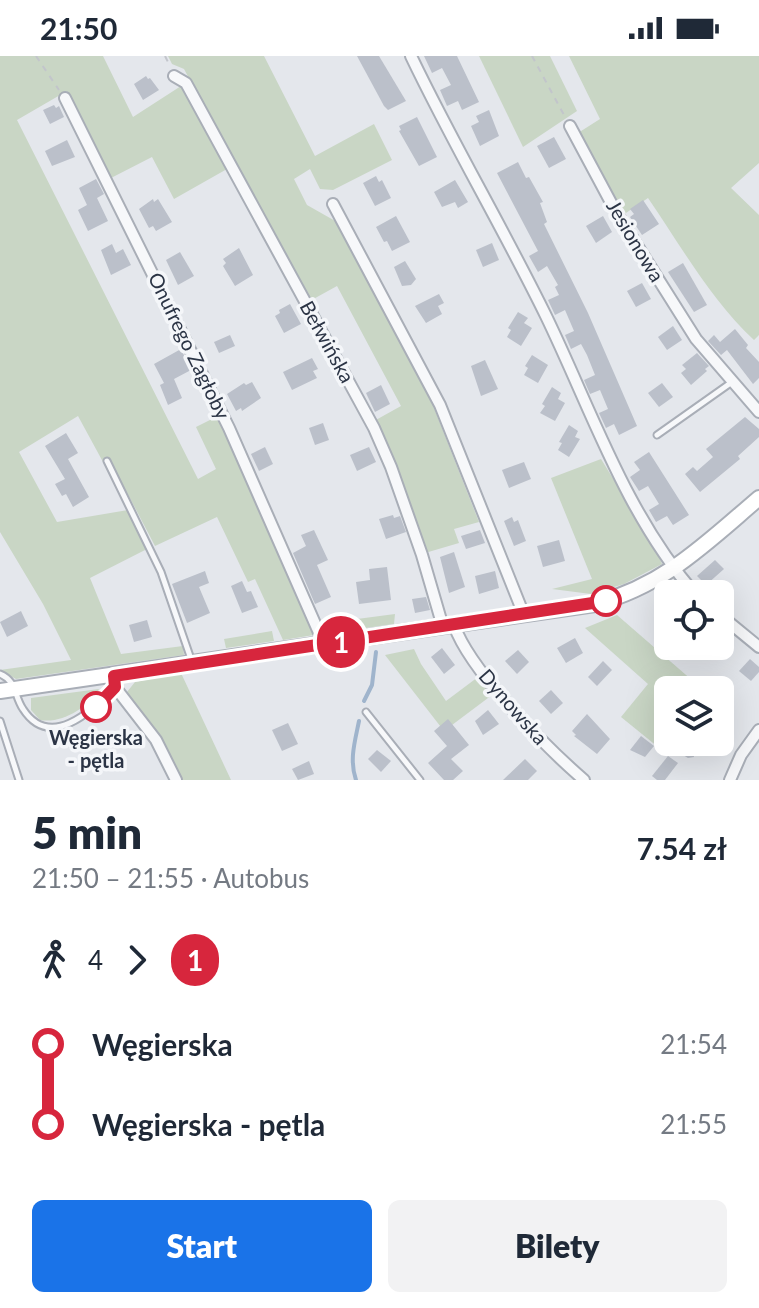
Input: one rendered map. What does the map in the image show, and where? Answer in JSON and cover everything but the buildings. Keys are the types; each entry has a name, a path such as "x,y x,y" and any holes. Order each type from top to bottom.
{"main road":[{"path":"0,691 115,681 192,664 613,599 674,569 759,498"}],"street":[{"path":"411,56 505,234 611,460 649,532 683,580"},
{"name":"Bełwińska","path":"174,76 186,83 374,428 448,626"},
{"name":"Onufrego Zagłoby","path":"65,98 229,428 324,644"},
{"name":"Jesionowa","path":"570,126 616,212 696,339 759,412"},
{"path":"333,204 440,405 524,615"},
{"name":"Dynowska","path":"448,626 532,730 584,780"},
{"path":"734,626 759,647"},
{"path":"115,681 156,740 176,780"},
{"path":"730,780 741,755 759,730"}],"lane":[{"path":"657,435 732,382"},
{"path":"107,461 161,572 192,664"},
{"path":"0,674 7,677 16,689 21,706 29,717 41,725 57,728 77,721 115,681"},
{"path":"366,712 420,780"},
{"path":"0,721 19,780"}],"path":[{"path":"36,56 65,98"},
{"path":"532,56 570,126"}],"green space":[{"path":"0,56 103,56 133,117 181,86 227,169 174,199 152,157 111,178 67,91 17,120 198,479 216,469 196,427 218,416 312,624 314,635 283,640 255,579 248,582 217,517 155,546 109,458 103,462 78,416 19,452 57,522 128,510 147,549 90,578 121,654 183,646 184,655 16,679 0,670 71,660 43,604 0,532"},
{"path":"168,56 264,56 315,156 374,124 392,160 333,190 320,189 310,169 294,179 307,205 337,222 432,403 479,522 454,529 459,543 425,553 374,421 401,406 337,286 308,302 184,69 172,64"},
{"path":"479,56 550,56 577,111 523,147"},
{"path":"569,56 759,56 759,163 731,188 759,215 759,335 754,340 710,290 648,198 623,215 578,133 600,119"},
{"path":"601,459 655,547 662,564 624,584 591,594 552,589 592,579 551,478"},
{"path":"395,614 394,624 323,634 319,624"},
{"path":"617,615 654,647 654,660 669,660 687,676 654,676 654,744 621,717 648,684 585,628"},
{"path":"272,631 274,641 226,648 224,639"},
{"path":"414,649 446,701 478,677 492,695 444,731 385,655"},
{"path":"181,673 231,780 180,780 162,740 129,697 127,692 135,682"},
{"path":"99,689 82,708 66,717 40,720 31,710 31,698"}],"waterway":[{"path":"364,701 372,685 376,652"},
{"path":"356,780 353,758 359,721"}],"bus line":[{"name":"1","path":"96,707 115,687 114,676 606,601"}],"place":[{"name":"Węgierska - pętla","path":"96,707"}]}
